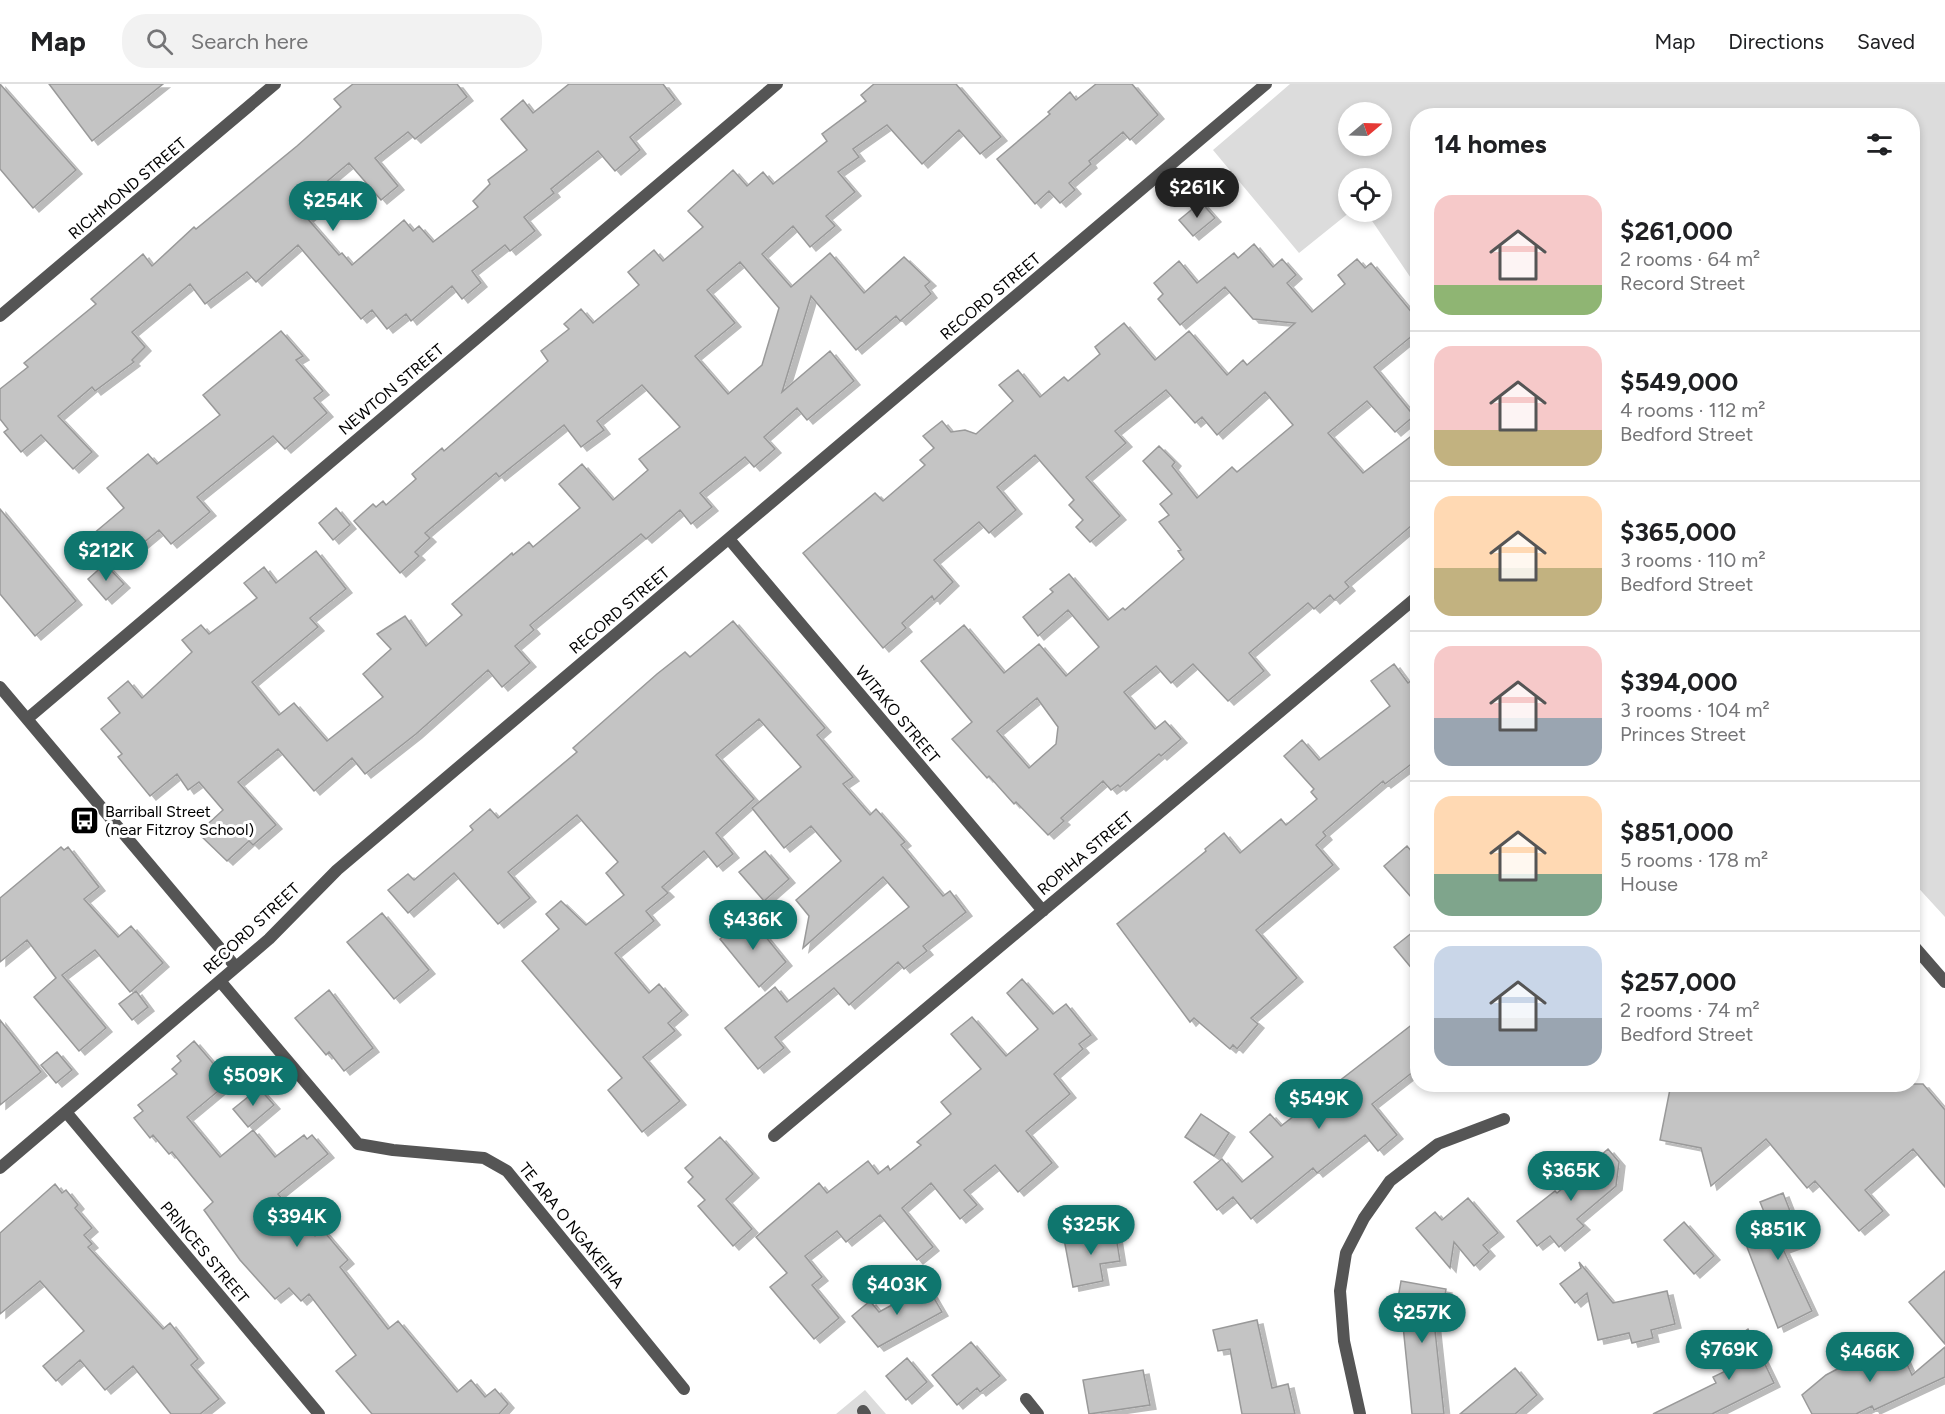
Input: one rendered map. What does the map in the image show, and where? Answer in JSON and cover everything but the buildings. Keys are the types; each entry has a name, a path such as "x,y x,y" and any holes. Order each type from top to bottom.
{"street":[{"name":"RICHMOND STREET","path":"0,316 275,84"},
{"name":"NEWTON STREET","path":"27,719 777,84"},
{"name":"RECORD STREET","path":"0,1168 269,939 337,870 1266,84"},
{"name":"WITAKO STREET","path":"729,539 1043,911"},
{"name":"ROPIHA STREET","path":"774,1136 1410,603"},
{"path":"0,687 235,966"},
{"path":"1920,953 1945,982"},
{"name":"TE ARA O NGAKEIHA","path":"220,981 358,1144 393,1150 484,1158 507,1171 684,1389"},
{"name":"PRINCES STREET","path":"66,1112 319,1414"},
{"path":"1360,1414 1344,1341 1340,1291 1346,1254 1364,1218 1390,1181 1438,1144 1503,1119"},
{"path":"1026,1399 1038,1414"}],"shaded area":[{"path":"1290,84 1945,84 1945,917 1920,890 1920,108 1410,108 1410,277 1373,222 1392,222 1392,168 1338,168 1338,222 1299,253 1213,150"},
{"path":"865,1390 886,1414 836,1414"}],"place":[{"name":"Barriball Street (near Fitzroy School)","path":"84,820"}]}
